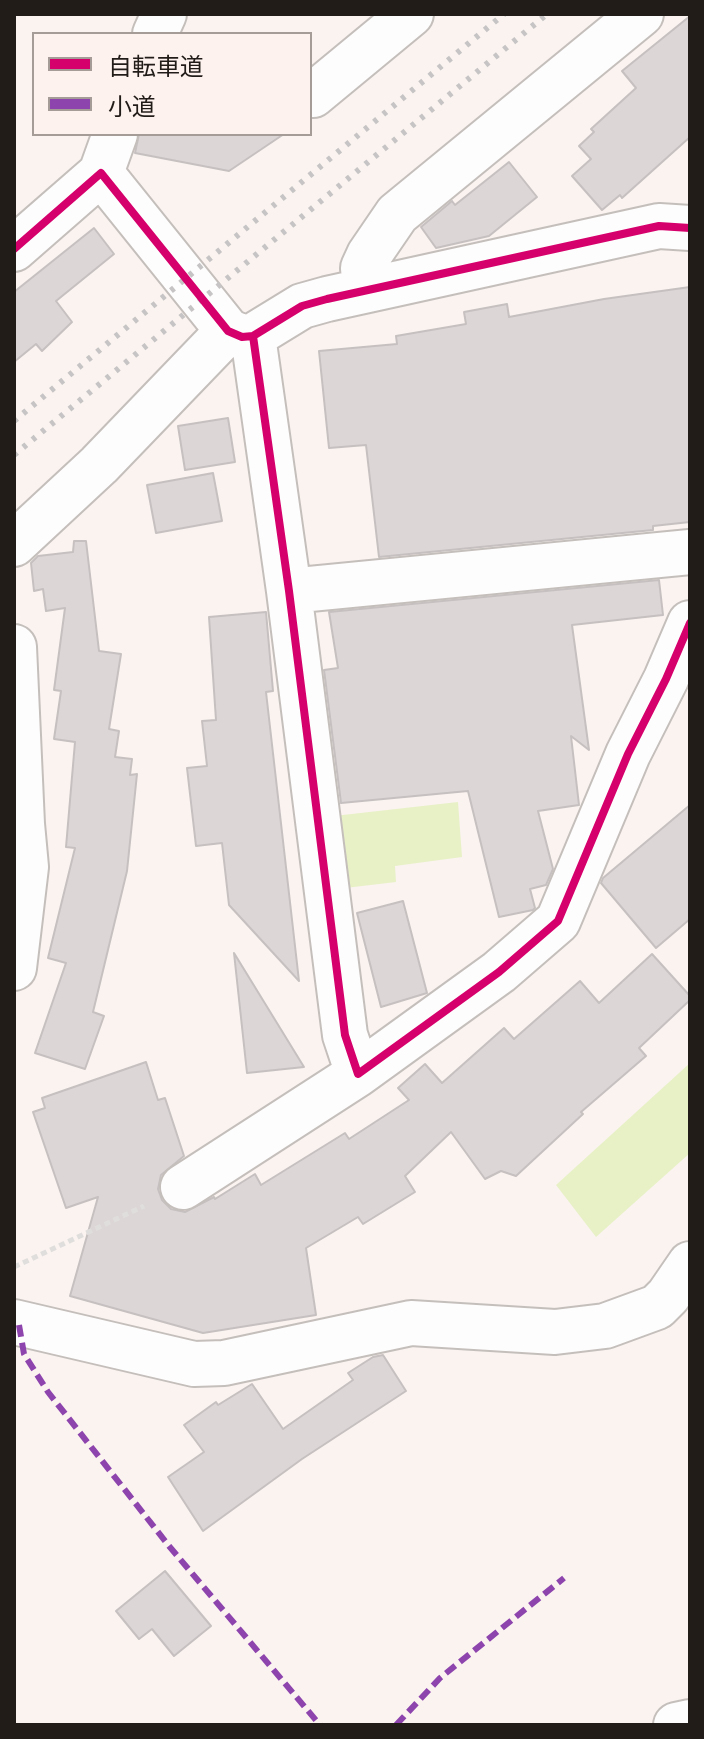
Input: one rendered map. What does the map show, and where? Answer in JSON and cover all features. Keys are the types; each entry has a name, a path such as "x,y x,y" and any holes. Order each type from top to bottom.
{"street":[{"path":"312,95 411,14"},
{"path":"365,290 363,268 397,214 641,14"},
{"path":"14,249 108,154 241,333 289,591 345,1035 358,1074"},
{"path":"14,544 241,333 302,306 365,290 659,226 690,228"},
{"path":"289,591 690,552"},
{"path":"183,1187 358,1074 499,972 558,921 628,754 690,623"},
{"path":"14,647 26,867 14,968"},
{"path":"14,1322 194,1364 224,1363 411,1323 555,1332 605,1326 657,1307 690,1264"},
{"path":"676,1725 690,1722"}],"path":[{"path":"14,1267 183,1187"}],"green space":[{"path":"458,802 462,857 395,866 396,882 345,888 334,816"},
{"path":"690,1063 690,1153 596,1237 556,1185"}],"building":[{"path":"690,16 690,137 622,198 620,195 602,210 572,176 591,159 579,146 594,132 591,129 636,88 622,71"},
{"path":"139,136 281,136 229,171 135,153"},
{"path":"509,162 537,197 489,236 436,248 421,227 452,201 455,205"},
{"path":"94,228 114,254 56,301 72,322 42,351 36,344 14,362 14,292"},
{"path":"690,287 690,522 653,526 653,530 379,557 366,445 329,448 319,351 397,344 396,336 466,324 464,312 507,304 509,317"},
{"path":"228,418 235,462 185,470 178,426"},
{"path":"213,473 222,521 156,533 147,485"},
{"path":"74,541 86,541 99,651 121,654 109,729 119,731 115,757 132,759 130,775 137,774 127,871 93,1012 104,1016 85,1069 35,1053 66,963 48,958 75,848 66,847 75,742 54,739 61,691 54,690 65,608 46,611 43,589 34,591 31,563 38,556 73,552"},
{"path":"659,580 663,615 572,625 589,750 571,736 579,805 538,811 553,869 546,885 530,889 533,910 499,917 468,791 341,803 324,670 338,668 329,612"},
{"path":"266,612 273,691 266,692 299,981 229,905 222,843 196,846 187,768 207,766 202,721 216,720 209,617"},
{"path":"690,805 690,919 656,948 601,883 603,878"},
{"path":"403,901 427,993 381,1007 357,913"},
{"path":"234,953 304,1067 247,1073"},
{"path":"652,954 690,996 690,1000 639,1048 646,1056 581,1112 583,1114 516,1176 501,1171 485,1179 451,1132 405,1176 415,1192 363,1224 358,1217 306,1248 316,1315 203,1333 70,1296 98,1197 66,1208 33,1112 45,1108 42,1098 146,1062 158,1100 165,1098 184,1156 161,1175 158,1189 162,1200 171,1209 185,1212 215,1199 255,1174 261,1185 345,1133 349,1139 409,1100 398,1088 425,1064 442,1083 504,1028 514,1039 580,981 599,1003"},
{"path":"383,1355 406,1391 302,1459 203,1531 168,1477 204,1452 184,1425 216,1402 218,1405 252,1384 283,1429 353,1380 348,1373 373,1357"},
{"path":"165,1571 211,1626 174,1656 152,1629 139,1639 116,1611"}],"railway":[{"path":"14,421 504,14"},
{"path":"14,455 547,14"}],"marked path":[{"path":"19,1325 24,1354 48,1392 169,1546 320,1725"},
{"path":"396,1725 440,1678 564,1578"}],"cycle path":[{"path":"14,249 101,173 228,331 242,337 253,336 302,306 327,299 659,226 690,228"},
{"path":"253,336 289,591 345,1035 358,1074 499,972 558,921 628,754 690,623"}]}
